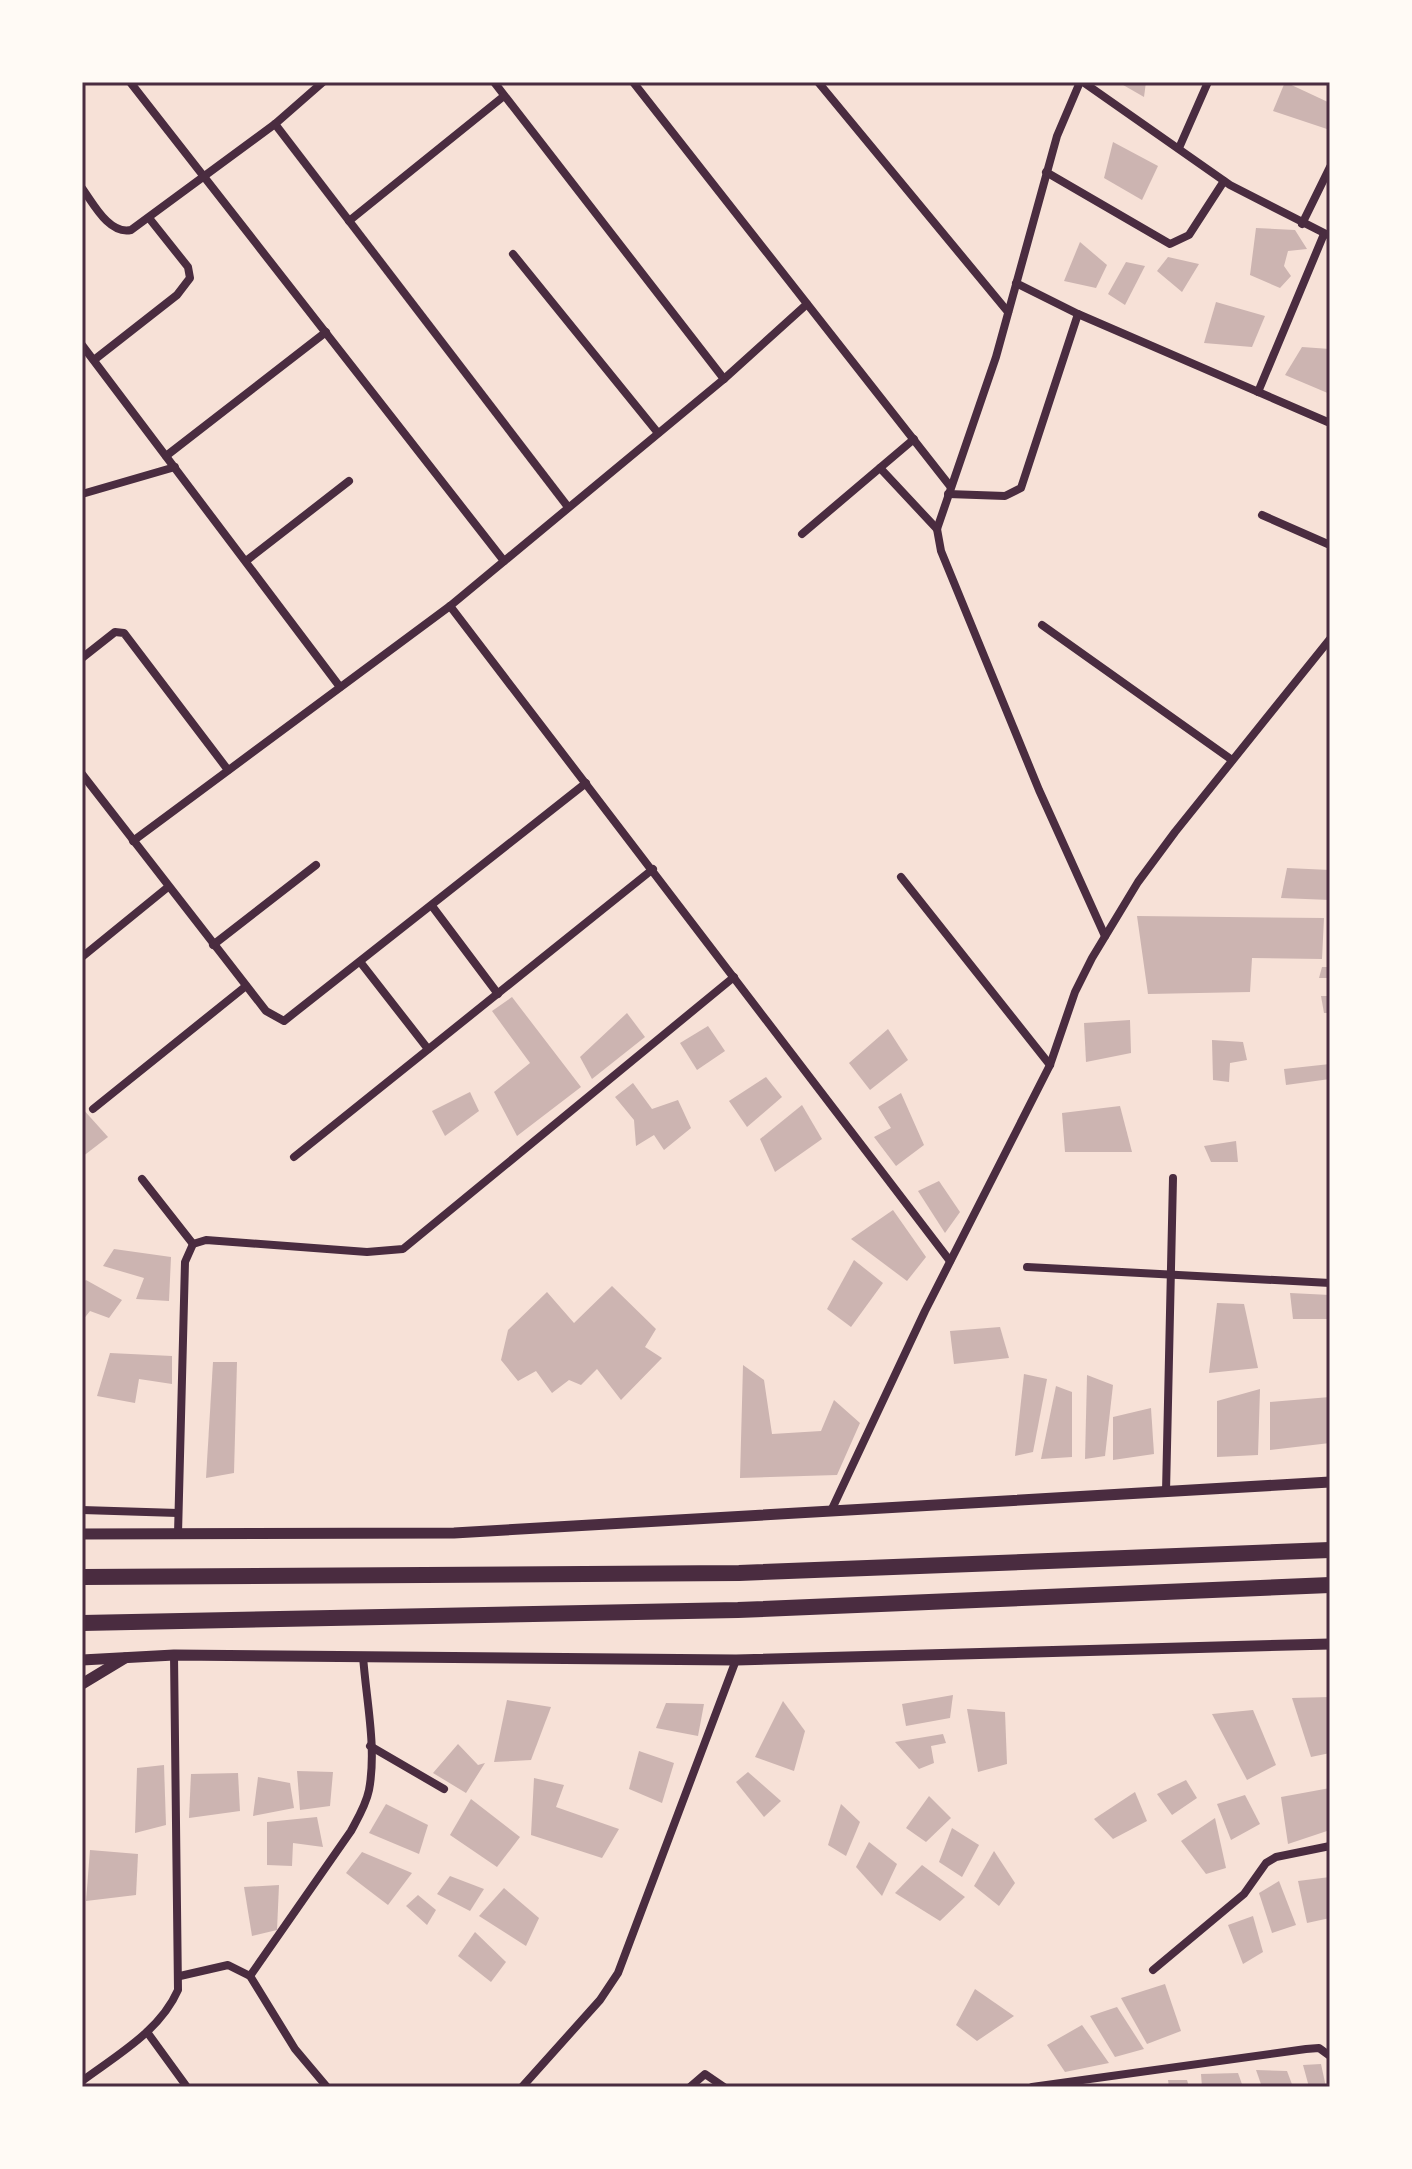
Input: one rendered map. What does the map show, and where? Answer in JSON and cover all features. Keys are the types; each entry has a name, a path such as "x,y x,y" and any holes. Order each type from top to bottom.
{"highway":[{"path":"82,1577 739,1573 1327,1550"},
{"path":"82,1623 754,1610 1328,1586"}],"street":[{"path":"130,82 504,561"},
{"path":"82,188 118,229 131,230 275,124 323,82"},
{"path":"494,82 724,379"},
{"path":"633,82 914,439 949,490 1005,496 1021,488 1078,314"},
{"path":"818,82 1008,312"},
{"path":"1105,936 1010,720 941,551 937,529 996,357 1046,172 1082,82 1224,181 1327,235 1258,392"},
{"path":"1179,148 1208,82"},
{"path":"349,221 504,96"},
{"path":"275,124 568,507"},
{"path":"1302,224 1330,167"},
{"path":"1046,172 1170,244 1189,235 1224,181"},
{"path":"94,360 177,295 190,278 188,267 149,218"},
{"path":"513,254 658,433"},
{"path":"1016,283 1078,314 1330,423"},
{"path":"133,841 450,606 724,379 807,304"},
{"path":"166,456 326,332"},
{"path":"82,345 340,687"},
{"path":"802,534 914,439"},
{"path":"82,494 175,467"},
{"path":"880,468 937,529"},
{"path":"246,561 349,481"},
{"path":"1262,515 1330,545"},
{"path":"450,606 950,1261"},
{"path":"1042,625 1232,760"},
{"path":"82,658 115,632 124,633 228,770"},
{"path":"831,1511 950,1261 1050,1065 1075,992 1105,936 1147,870 1330,639"},
{"path":"82,774 246,986 272,1017 284,1021 586,783"},
{"path":"213,945 316,865"},
{"path":"294,1157 653,869"},
{"path":"901,877 1050,1065"},
{"path":"82,957 168,887"},
{"path":"432,906 498,994"},
{"path":"361,963 428,1049"},
{"path":"178,1534 185,1262 193,1244 206,1240 367,1252 403,1249 734,977"},
{"path":"93,1109 246,986"},
{"path":"1166,1492 1173,1178"},
{"path":"142,1179 193,1244"},
{"path":"1027,1267 1330,1283"},
{"path":"82,1534 454,1533 1330,1482"},
{"path":"82,1510 178,1513"},
{"path":"82,1660 174,1655 736,1660 1330,1644"},
{"path":"82,2081 147,2032 172,2004 180,1976 174,1655"},
{"path":"250,1976 351,1831 369,1789 370,1746 363,1656"},
{"path":"82,1684 126,1658"},
{"path":"522,2087 600,2000 618,1973 736,1660"},
{"path":"370,1746 444,1789"},
{"path":"1153,1970 1244,1894 1266,1863 1276,1857 1330,1846"},
{"path":"180,1976 228,1965 250,1976 295,2049 327,2087"},
{"path":"147,2032 187,2087"},
{"path":"1032,2087 1306,2049 1319,2048 1330,2056"},
{"path":"690,2087 705,2074 724,2087"}],"building":[{"path":"1118,82 1146,82 1144,97"},
{"path":"1285,82 1330,103 1327,129 1273,111"},
{"path":"1113,142 1158,166 1142,200 1104,178"},
{"path":"1256,228 1295,230 1307,249 1288,251 1284,266 1291,276 1280,288 1250,275"},
{"path":"1080,242 1107,265 1096,288 1064,281"},
{"path":"1168,257 1199,264 1182,292 1157,271"},
{"path":"1126,262 1145,266 1125,305 1108,294"},
{"path":"1216,302 1265,316 1252,347 1204,343"},
{"path":"1302,347 1330,349 1330,394 1285,375"},
{"path":"1287,868 1330,870 1330,900 1281,898"},
{"path":"1137,916 1324,918 1322,959 1252,958 1250,992 1148,994"},
{"path":"1322,967 1330,967 1330,978 1319,978"},
{"path":"1321,996 1330,996 1330,1013 1324,1013"},
{"path":"512,997 581,1087 517,1136 494,1092 530,1063 492,1011"},
{"path":"627,1013 645,1037 592,1079 580,1057"},
{"path":"1130,1020 1131,1053 1086,1062 1084,1023"},
{"path":"708,1026 725,1051 697,1070 680,1043"},
{"path":"888,1029 908,1060 870,1090 849,1063"},
{"path":"1212,1040 1243,1042 1247,1060 1230,1063 1229,1082 1213,1080"},
{"path":"1330,1064 1330,1079 1286,1085 1284,1069"},
{"path":"766,1077 782,1097 747,1127 729,1101"},
{"path":"633,1083 652,1109 678,1100 691,1128 664,1150 654,1135 636,1146 634,1120 615,1097"},
{"path":"470,1092 479,1111 445,1136 432,1111"},
{"path":"901,1093 924,1145 896,1166 874,1137 891,1128 878,1107"},
{"path":"802,1105 822,1139 775,1172 760,1139"},
{"path":"1120,1106 1132,1152 1065,1152 1062,1113"},
{"path":"82,1108 108,1137 82,1157"},
{"path":"1236,1141 1238,1162 1211,1162 1204,1146"},
{"path":"939,1181 960,1212 945,1233 918,1191"},
{"path":"893,1210 926,1257 907,1281 851,1239"},
{"path":"114,1249 171,1257 169,1301 136,1299 144,1278 103,1266"},
{"path":"854,1260 883,1283 851,1327 827,1309"},
{"path":"86,1280 122,1300 109,1318 90,1311 82,1321 82,1283"},
{"path":"612,1286 656,1329 645,1347 662,1358 621,1400 597,1369 581,1385 569,1380 552,1393 536,1371 518,1381 501,1360 508,1330 547,1292 574,1323"},
{"path":"1290,1293 1330,1295 1330,1319 1293,1319"},
{"path":"1217,1303 1244,1304 1258,1368 1209,1373"},
{"path":"1000,1327 1009,1358 954,1364 950,1331"},
{"path":"110,1353 172,1356 172,1384 139,1379 135,1403 97,1396"},
{"path":"213,1362 237,1362 234,1473 206,1478"},
{"path":"743,1365 764,1380 772,1434 821,1431 834,1400 860,1423 837,1475 740,1478"},
{"path":"1024,1374 1047,1379 1033,1452 1015,1456"},
{"path":"1087,1375 1113,1385 1105,1456 1085,1459"},
{"path":"1056,1386 1072,1392 1072,1457 1041,1459"},
{"path":"1260,1389 1258,1455 1217,1457 1217,1401"},
{"path":"1330,1397 1330,1443 1270,1450 1270,1402"},
{"path":"1151,1408 1154,1454 1113,1460 1113,1417"},
{"path":"953,1695 950,1718 906,1726 902,1704"},
{"path":"1330,1697 1330,1753 1311,1757 1292,1698"},
{"path":"507,1700 551,1707 531,1760 494,1762"},
{"path":"783,1701 805,1731 794,1771 755,1757"},
{"path":"666,1703 704,1704 698,1736 656,1728"},
{"path":"967,1709 1005,1712 1007,1764 978,1772"},
{"path":"1253,1710 1276,1765 1247,1780 1212,1714"},
{"path":"943,1734 946,1743 931,1746 934,1763 919,1769 895,1742"},
{"path":"458,1744 478,1765 485,1763 466,1793 433,1773"},
{"path":"639,1751 674,1763 662,1803 629,1789"},
{"path":"164,1765 166,1825 135,1833 137,1768"},
{"path":"297,1771 333,1772 330,1806 300,1810"},
{"path":"748,1772 781,1801 764,1817 736,1782"},
{"path":"238,1773 240,1811 189,1818 191,1774"},
{"path":"258,1777 290,1783 294,1808 253,1816"},
{"path":"534,1778 564,1785 556,1807 619,1829 602,1858 531,1835"},
{"path":"1186,1780 1197,1798 1172,1815 1157,1794"},
{"path":"1330,1788 1330,1830 1288,1844 1281,1797"},
{"path":"1135,1792 1147,1821 1113,1839 1094,1819"},
{"path":"1245,1795 1260,1824 1231,1840 1217,1804"},
{"path":"929,1796 951,1818 926,1842 906,1828"},
{"path":"471,1799 520,1837 497,1867 450,1835"},
{"path":"386,1804 428,1825 419,1854 369,1833"},
{"path":"841,1804 860,1822 846,1856 828,1845"},
{"path":"317,1817 323,1847 293,1843 292,1866 267,1865 267,1822"},
{"path":"1215,1818 1226,1868 1206,1874 1181,1841"},
{"path":"952,1828 979,1845 962,1877 939,1862"},
{"path":"869,1842 897,1864 882,1896 856,1867"},
{"path":"90,1850 138,1854 136,1895 86,1901"},
{"path":"994,1851 1015,1883 999,1906 974,1886"},
{"path":"362,1852 412,1873 388,1905 346,1873"},
{"path":"922,1865 965,1897 940,1921 895,1893"},
{"path":"450,1876 484,1889 470,1911 437,1894"},
{"path":"1330,1877 1330,1918 1307,1923 1298,1881"},
{"path":"1279,1881 1296,1925 1272,1933 1259,1893"},
{"path":"279,1885 277,1930 252,1936 244,1887"},
{"path":"504,1888 539,1918 526,1946 479,1916"},
{"path":"418,1895 436,1910 427,1925 406,1906"},
{"path":"1253,1916 1263,1952 1243,1964 1228,1925"},
{"path":"475,1932 506,1962 491,1982 458,1956"},
{"path":"1165,1984 1181,2031 1147,2044 1121,1998"},
{"path":"975,1989 1014,2016 977,2041 956,2025"},
{"path":"1117,2007 1144,2049 1115,2057 1090,2016"},
{"path":"1082,2025 1109,2063 1065,2072 1047,2045"},
{"path":"1321,2064 1326,2087 1309,2087 1303,2065"},
{"path":"1256,2070 1287,2071 1293,2087 1262,2087"},
{"path":"1238,2073 1243,2087 1202,2087 1201,2074"},
{"path":"1168,2080 1187,2080 1189,2087 1169,2087"}]}
